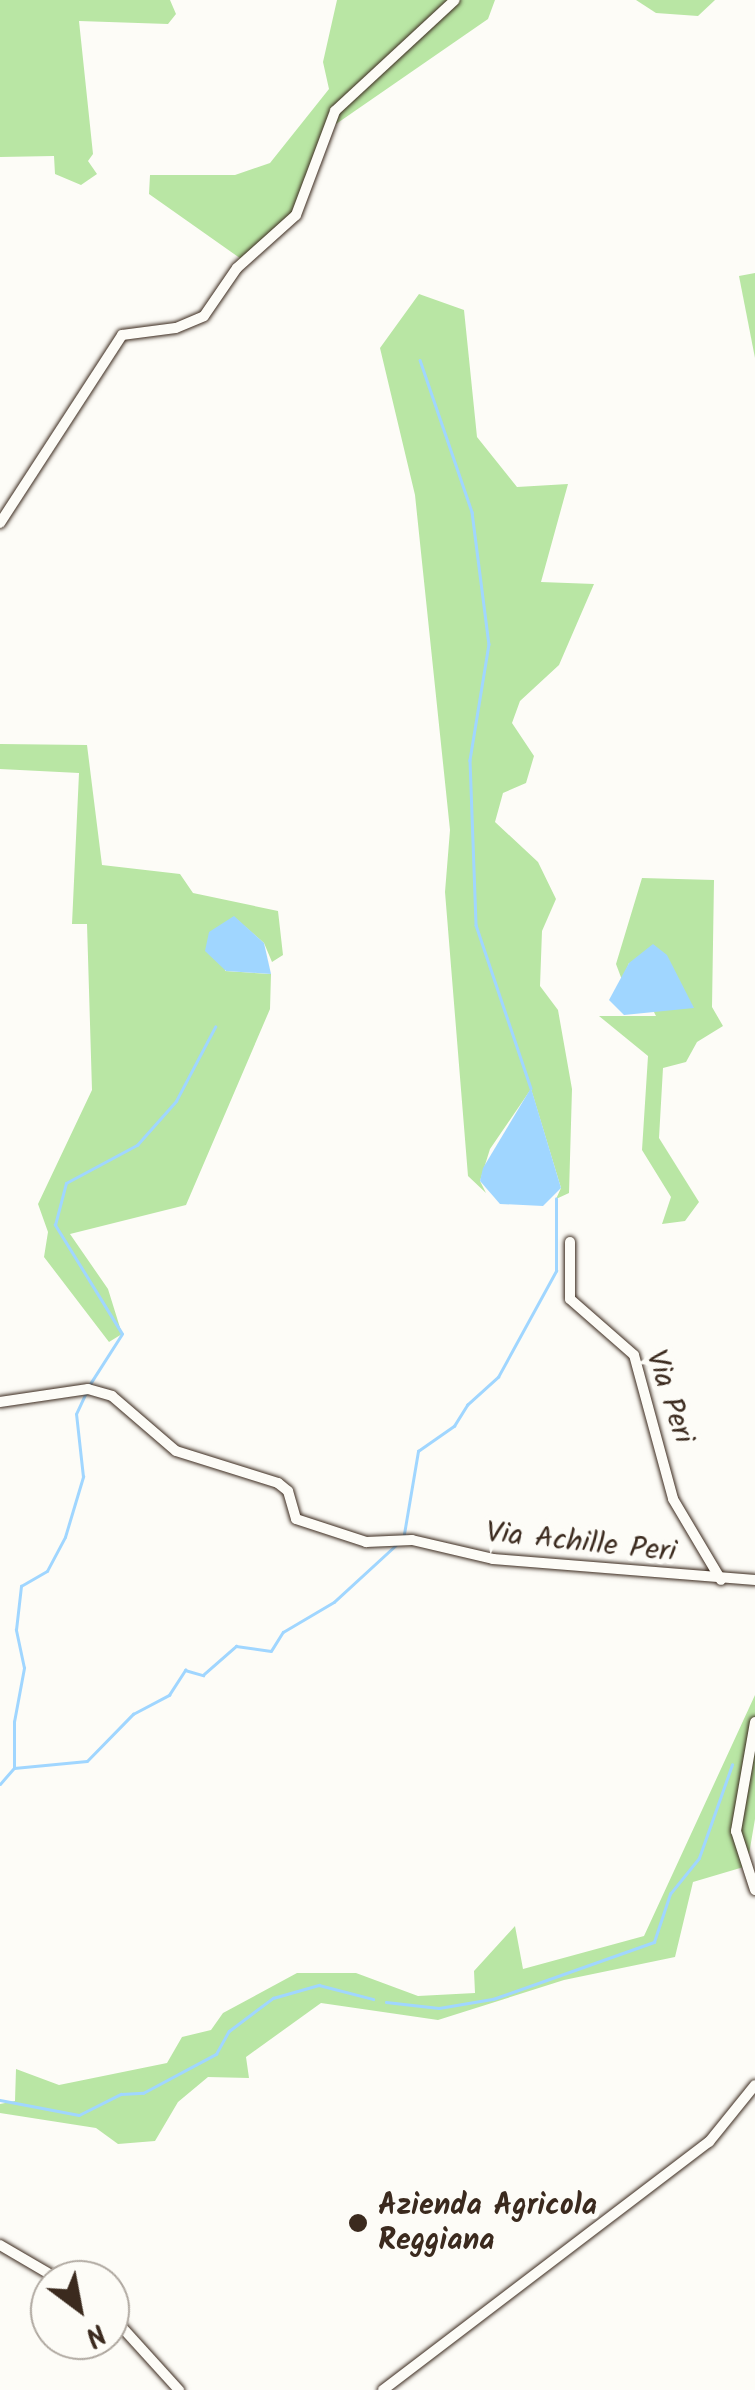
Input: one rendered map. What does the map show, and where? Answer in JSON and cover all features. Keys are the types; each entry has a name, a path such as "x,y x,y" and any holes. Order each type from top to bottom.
{"street":[{"path":"0,523 122,335 176,328 204,316 236,268 296,216 334,111 455,0"},
{"name":"Via Peri","path":"570,1242 570,1300 634,1355 673,1499 721,1580"},
{"name":"Via Achille Peri","path":"0,1402 88,1389 112,1396 176,1451 282,1485 299,1521 366,1542 404,1540 476,1558 755,1580"},
{"path":"755,1722 736,1831 755,1890"},
{"path":"383,2390 718,2135 755,2085"},
{"path":"0,2245 30,2262"},
{"path":"130,2336 179,2390"}],"green space":[{"path":"0,0 170,0 176,14 168,24 79,21 93,154 88,161 97,174 81,185 55,174 54,156 0,157"},
{"path":"337,0 495,0 488,19 323,133 303,202 244,261 149,194 150,175 235,175 270,163 329,89 323,62"},
{"path":"636,0 715,0 698,16 656,13"},
{"path":"755,273 755,358 739,276"},
{"path":"419,294 464,310 477,437 517,487 568,484 541,582 594,584 559,665 520,701 512,723 534,756 526,783 503,793 495,822 538,862 556,899 542,931 540,986 558,1010 572,1089 569,1193 556,1199 561,1188 531,1089 490,1149 480,1181 486,1193 468,1176 445,892 450,830 415,495 380,348"},
{"path":"0,744 87,745 102,865 180,874 193,893 278,911 283,955 272,962 264,943 234,917 225,971 271,974 270,1009 186,1205 70,1234 108,1289 122,1334 109,1342 44,1257 48,1232 38,1204 92,1090 87,924 72,924 79,773 0,769"},
{"path":"642,878 714,880 712,1007 723,1026 697,1042 686,1062 663,1068 659,1138 699,1202 685,1221 662,1224 671,1197 642,1150 648,1056 599,1016 656,1016 629,963 622,980 616,964"},
{"path":"755,1695 755,1819 747,1866 693,1882 675,1957 564,1980 438,2020 321,2003 246,2057 249,2078 208,2077 178,2102 155,2141 118,2144 96,2128 0,2113 0,2104 15,2101 16,2069 59,2085 167,2063 182,2037 211,2030 223,2013 297,1973 356,1973 418,1996 475,1993 474,1971 515,1926 523,1969 644,1936"}],"water":[{"path":"234,916 264,943 271,974 226,971 205,951 209,932"},
{"path":"653,944 667,955 694,1008 624,1015 609,1000 629,963"},
{"path":"531,1088 561,1188 543,1206 500,1204 480,1181 483,1168"}],"waterway":[{"path":"420,360 472,512 489,644 470,760 476,925 531,1088"},
{"path":"90,1384 122,1334 55,1225 66,1183 137,1145 176,1101 215,1027"},
{"path":"404,1534 418,1451 454,1426 467,1405 498,1377 556,1271 556,1199"},
{"path":"14,1768 14,1722 24,1668 16,1630 21,1586 47,1571 65,1537 83,1477 76,1414 86,1393"},
{"path":"0,1784 14,1768 87,1761 133,1714 169,1695 185,1670 203,1675 236,1646 271,1651 283,1632 334,1602 396,1545"},
{"path":"386,2002 439,2008 493,1999 654,1942 670,1894 699,1858 732,1765"},
{"path":"0,2100 79,2115 121,2094 143,2093 216,2054 229,2031 273,1998 319,1985 373,1999"}],"place":[{"name":"Azienda Agricola Reggiana","path":"358,2223"}]}
